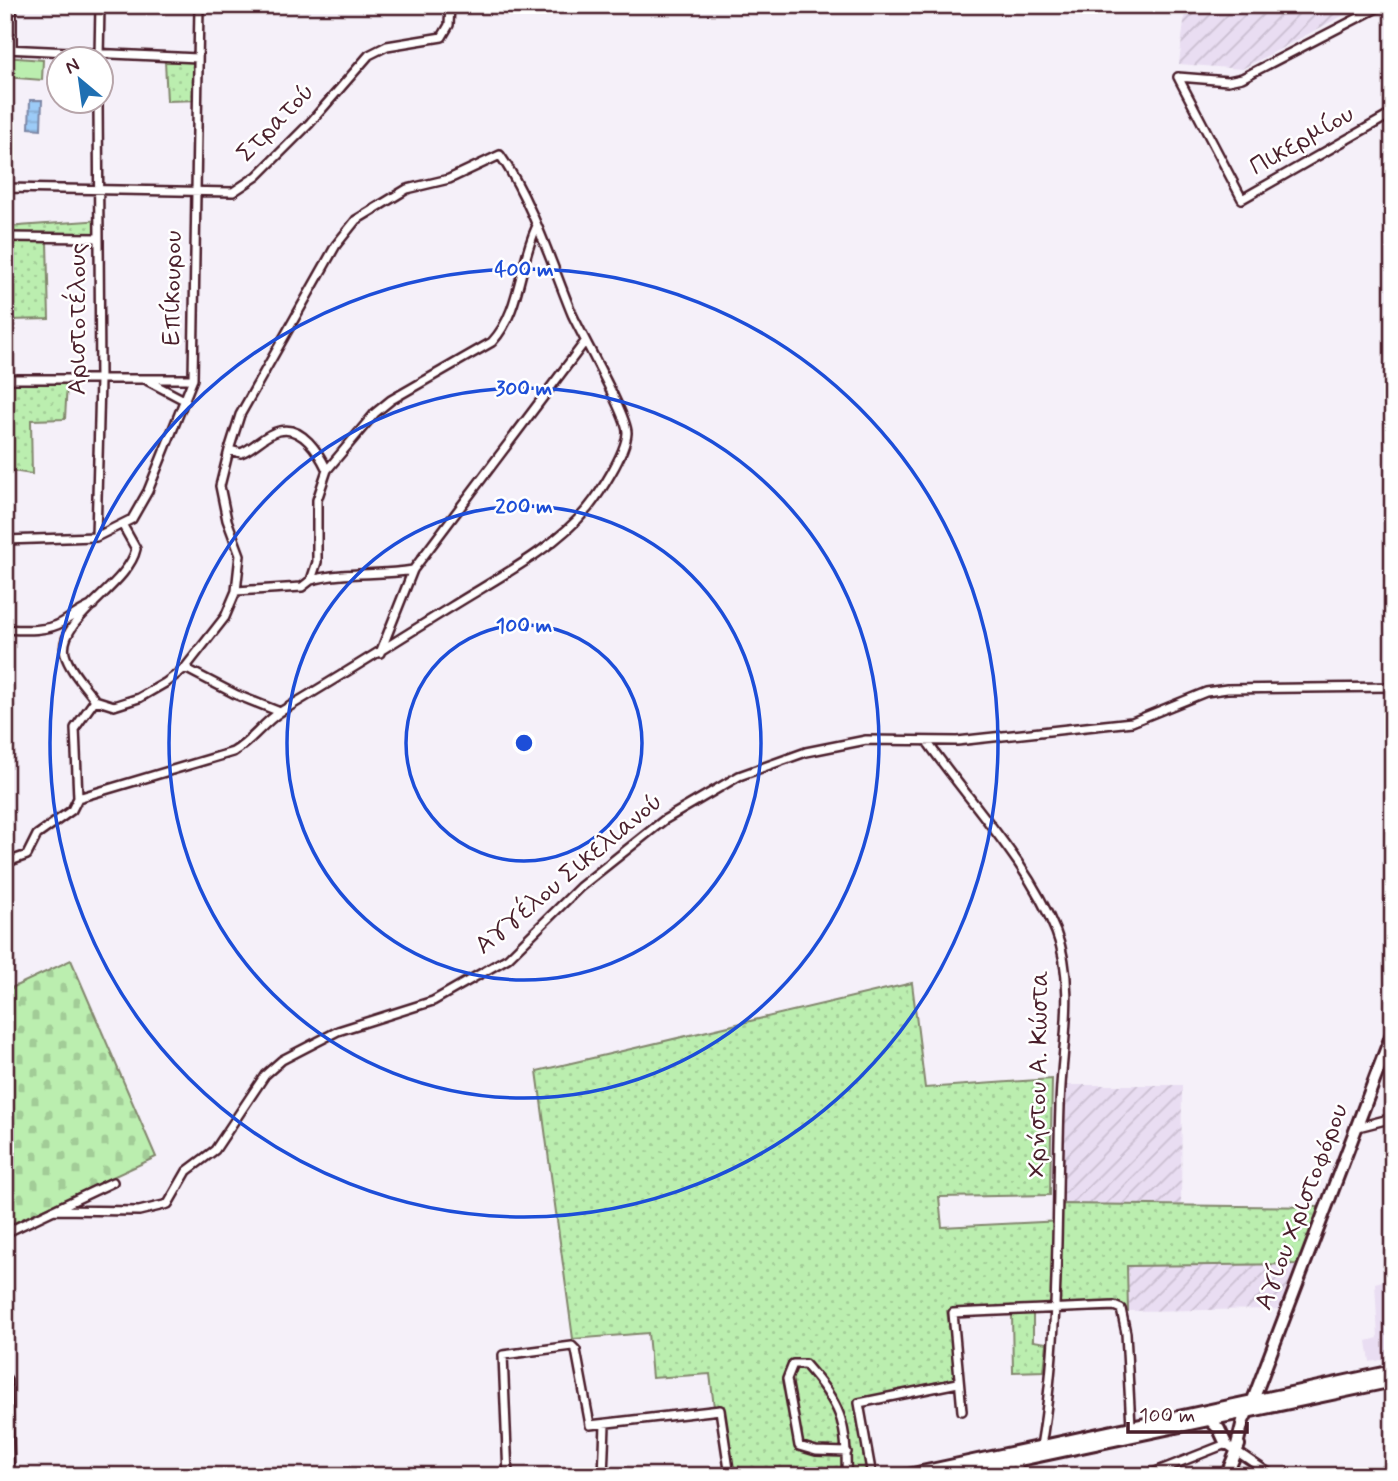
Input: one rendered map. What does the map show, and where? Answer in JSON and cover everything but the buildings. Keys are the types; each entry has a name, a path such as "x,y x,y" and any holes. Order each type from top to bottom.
{"main road":[{"name":"Αγίου Χριστοφόρου","path":"1226,1476 1232,1448 1251,1407 1393,1031"},
{"path":"903,1476 1209,1419 1393,1371"},
{"path":"5,1380 8,1476"},
{"path":"944,1476 1016,1456 1041,1446 1131,1426 1393,1381"},
{"path":"1209,1419 1232,1448"}],"street":[{"path":"12,5 9,49 46,52"},
{"path":"99,46 100,5"},
{"name":"Επίκουρου","path":"96,537 132,519 148,491 186,401 192,379 199,5"},
{"name":"Στρατού","path":"6,188 233,192 257,176 309,124 369,55 387,46 442,37 449,25 450,5"},
{"name":"Πικερμίου","path":"1383,5 1242,78 1228,81 1178,77 1242,199 1393,113"},
{"path":"116,57 198,58"},
{"name":"Αριστοτέλους","path":"96,537 100,380 99,116"},
{"path":"78,798 233,752 252,740 262,724 280,712 380,653 538,552 587,509 602,487 616,463 628,430 584,343 536,228 500,155 449,179 407,189 356,220 347,229 240,415 220,486 227,520 240,555 236,591 225,617 185,668 139,698 114,706 95,700 65,654 65,640 71,626 96,603 134,559 136,549 122,524"},
{"path":"5,211 6,188"},
{"path":"311,580 317,562 317,500 327,470 375,413 391,400 492,342 505,328 527,247 536,228"},
{"path":"5,237 98,238"},
{"path":"380,653 413,570 584,343"},
{"path":"5,379 192,379"},
{"path":"148,381 186,401"},
{"path":"229,450 241,453 279,430 291,431 306,440 319,453 327,470"},
{"path":"5,540 96,537"},
{"path":"236,591 302,587 311,580 338,573 385,575 413,570"},
{"path":"5,629 45,629 61,624 76,612 96,603"},
{"path":"185,668 237,695 280,712"},
{"name":"Αγγέλου Σικελιανού","path":"53,1210 139,1211 168,1203 187,1171 215,1150 265,1075 282,1060 338,1031 433,1001 508,958 580,887 664,820 738,776 806,752 847,743 900,739 928,743 1132,722 1206,692 1227,688 1393,687"},
{"path":"5,863 27,855 37,835 72,810 78,798 75,728 95,700"},
{"name":"Χρήστου Α. Κώστα","path":"928,743 1014,858 1046,910 1061,946 1066,1010 1060,1080 1053,1370 1041,1446"},
{"path":"1358,1127 1393,1118"},
{"name":"Αγγέλου Σικελιανού","path":"5,1233 113,1182"},
{"path":"962,1412 953,1313 1055,1307 1119,1307 1123,1312 1126,1333 1131,1426"},
{"path":"508,1476 503,1355 575,1346 587,1420 593,1426 720,1410 730,1476"},
{"path":"846,1476 847,1452 844,1422 834,1400 805,1364 793,1364 787,1379 799,1446 816,1451 847,1452"},
{"path":"872,1476 859,1403 958,1383"},
{"path":"603,1476 605,1425"},
{"path":"1145,1476 1232,1448 1273,1476"},
{"path":"1016,1456 1020,1476"},
{"path":"1384,1476 1393,1461"}],"shaded area":[{"path":"1186,5 1363,5 1242,69 1179,64"},
{"path":"1063,1085 1182,1085 1181,1204 1062,1204"},
{"path":"1300,1264 1282,1309 1128,1311 1127,1266"},
{"path":"1393,1278 1393,1363 1387,1359 1370,1362 1367,1341 1378,1338 1375,1283"}],"green space":[{"path":"5,57 43,60 42,80 5,77"},
{"path":"165,61 201,61 201,100 167,101"},
{"path":"102,220 102,242 47,242 49,319 9,320 10,293 5,292 5,227"},
{"path":"36,376 36,384 67,383 65,419 31,420 32,474 5,470 5,377"},
{"path":"71,960 156,1157 5,1227 5,991"},
{"path":"912,983 925,1088 1052,1079 1050,1195 939,1197 942,1227 1061,1221 1062,1204 1322,1207 1300,1264 1127,1266 1128,1311 1033,1313 1033,1341 1047,1343 1044,1371 1013,1372 1012,1314 956,1316 953,1310 947,1311 957,1378 855,1400 868,1476 733,1476 724,1406 714,1407 710,1374 652,1378 648,1333 573,1339 537,1071"}],"water":[{"path":"30,100 42,100 41,129 29,128"}]}
